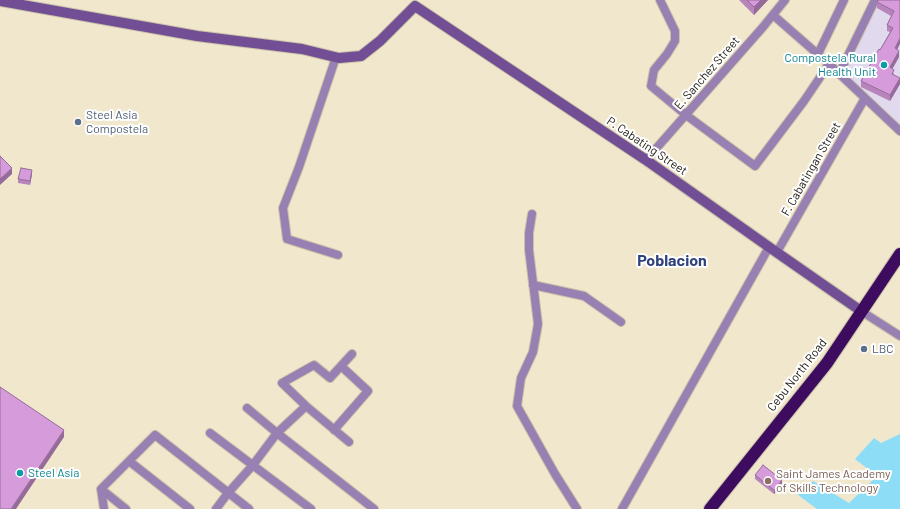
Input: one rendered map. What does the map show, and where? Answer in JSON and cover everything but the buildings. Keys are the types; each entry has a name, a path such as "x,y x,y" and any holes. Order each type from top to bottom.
{"highway":[{"name":"Cebu North Road","path":"710,509 827,363 900,254"}],"street":[{"path":"660,0 675,31 674,41 667,54 654,70 651,86 686,115 755,166 804,101 829,64"},
{"name":"E. Sanchez Street","path":"646,160 785,0"},
{"path":"818,54 844,0"},
{"path":"838,74 875,0"},
{"path":"0,1 197,36 302,49 339,58 361,56 380,40 417,3"},
{"name":"P. Cabating Street","path":"417,3 646,160 861,311"},
{"path":"773,15 829,64 900,131"},
{"path":"336,57 284,208 287,239 338,255"},
{"name":"F. Cabatingan Street","path":"622,509 773,250 865,98"},
{"path":"532,214 529,234 538,324 533,352 521,378 517,406 578,509"},
{"path":"533,285 584,296 621,322"},
{"path":"861,311 900,336"},
{"path":"349,442 306,406 282,383 314,365 330,378 352,354"},
{"path":"334,430 368,391 341,366"},
{"path":"216,509 253,465 277,433 306,406"},
{"path":"247,408 374,509"},
{"path":"210,433 310,509"},
{"path":"101,489 155,435 249,509"},
{"path":"129,461 190,509"},
{"path":"101,489 104,509"},
{"path":"101,489 126,509"}],"shaded area":[{"path":"877,0 900,0 900,127 843,74"}],"water":[{"path":"900,434 900,509 817,509 798,495 813,481 849,503 877,476 855,459 874,438 881,443"}],"place":[{"name":"Compostela Rural Health Unit","path":"884,65"},
{"name":"Steel Asia Compostela","path":"78,122"},
{"name":"LBC","path":"864,349"},
{"name":"Steel Asia","path":"20,473"},
{"name":"Saint James Academy of Skills Technology","path":"768,481"}],"district":[{"name":"Poblacion","path":"672,261"}]}
